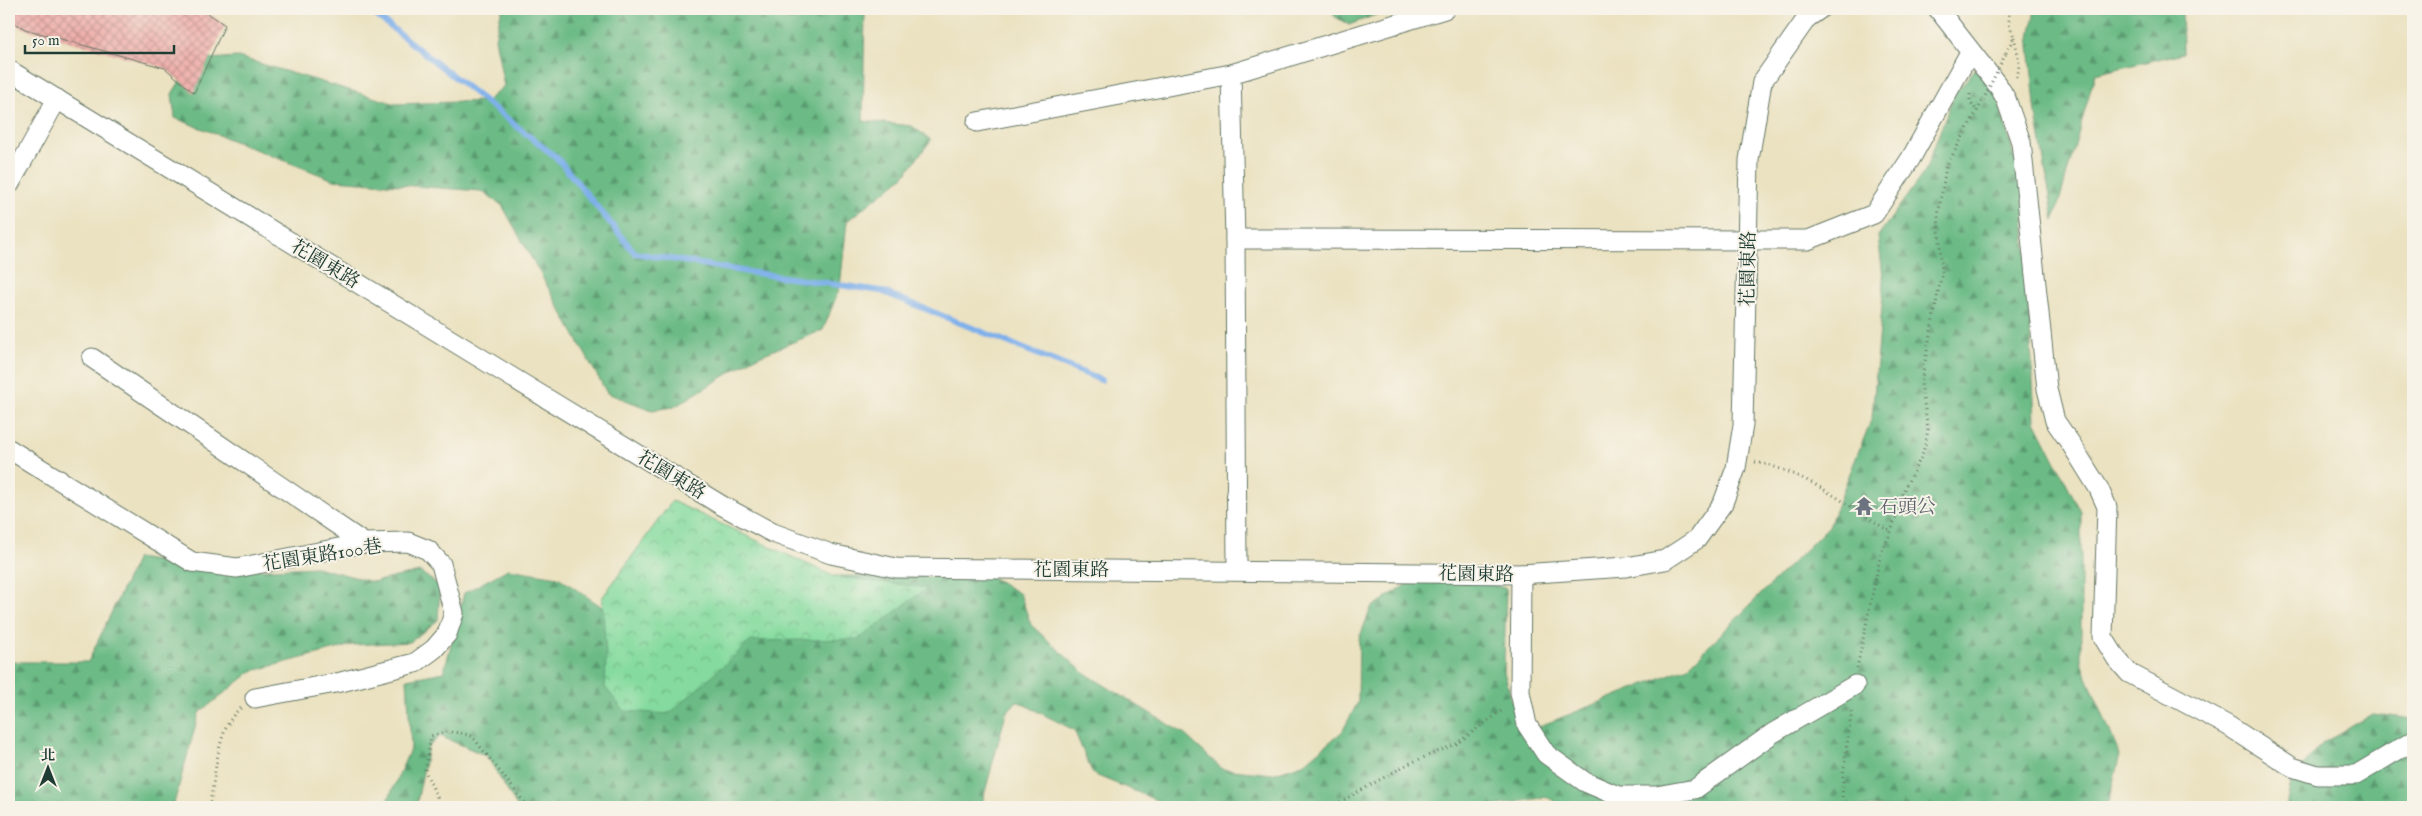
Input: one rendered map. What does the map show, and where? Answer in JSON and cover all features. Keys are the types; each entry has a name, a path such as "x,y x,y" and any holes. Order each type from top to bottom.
{"street":[{"path":"977,122 1231,74 1445,9"},
{"name":"花園東路","path":"9,70 721,505 773,533 831,554 896,568 1521,574 1626,566 1665,560 1697,538 1723,503 1737,458 1742,425 1749,160 1762,82 1807,18 1820,9"},
{"path":"1938,9 1990,75 2006,100 2021,142 2047,389 2055,421 2076,451 2107,507 2103,637 2116,658 2129,673 2227,725 2292,768 2318,775 2356,775 2413,741"},
{"path":"1235,239 1808,240 1874,214 1911,158 1970,52"},
{"path":"1231,74 1235,239 1237,570"},
{"path":"9,185 57,99"},
{"path":"92,358 364,544"},
{"name":"花園東路100巷","path":"9,449 192,562 238,568 364,544 408,542 428,550 441,564 454,613 447,634 434,648 415,663 341,682 255,698"},
{"path":"1521,574 1520,692 1527,725 1546,754 1585,782 1618,796 1656,796 1695,789 1773,732 1855,686"}],"path":[{"path":"2006,100 2018,73 2014,37 2009,24 2009,9"},
{"path":"1842,807 1843,774 1855,686 1881,553 1891,532 1905,487 1922,456 1928,429 1921,383 1942,272 1938,216 1946,167 1983,100 2014,37"},
{"path":"1737,458 1779,466 1832,494 1891,532"},
{"path":"1331,807 1408,764 1456,744 1498,715 1520,692"},
{"path":"209,807 224,730 234,713 255,698"},
{"path":"434,807 437,797 425,771 431,736 443,732 459,732 472,736 528,807"}],"green space":[{"path":"502,9 865,9 863,121 912,126 931,140 903,177 847,221 840,287 823,330 754,358 674,407 652,410 607,393 502,205 481,191 334,180 175,118 172,94 193,60 238,57 396,104 487,101 504,86 495,38"},
{"path":"1333,9 1391,9 1349,25 1334,16"},
{"path":"2035,9 2182,9 2183,53 2095,74 2054,220 2036,114 2029,45"},
{"path":"1975,69 1991,74 2023,189 2035,421 2081,512 2081,663 2120,755 2108,802 2101,807 1565,807 1547,797 1489,807 1173,807 1093,774 1074,730 1017,701 1006,713 981,807 517,807 487,756 440,736 428,747 416,807 385,807 411,747 407,679 444,672 464,593 508,569 558,577 614,615 717,643 835,576 992,577 1020,594 1031,625 1083,672 1184,734 1222,769 1272,774 1303,764 1342,732 1358,702 1359,639 1371,608 1425,572 1506,588 1504,672 1517,720 1533,729 1688,667 1829,526 1872,418 1884,284 1878,236 1925,171 1954,95"},
{"path":"672,501 833,576 927,588 859,639 751,641 669,714 624,711 605,687 606,657 602,598"},
{"path":"137,558 219,571 316,567 373,582 420,572 440,586 438,620 410,642 352,645 252,671 199,713 173,807 9,807 9,662 88,662"},
{"path":"2373,714 2413,719 2413,807 2286,807 2291,782 2321,744"}],"building":[{"path":"9,9 202,9 225,25 194,93 165,68 25,29 9,20"}],"waterway":[{"path":"368,9 557,158 635,253 748,272 881,291 1101,380"}],"place":[{"name":"石頭公","path":"1864,506"}]}
